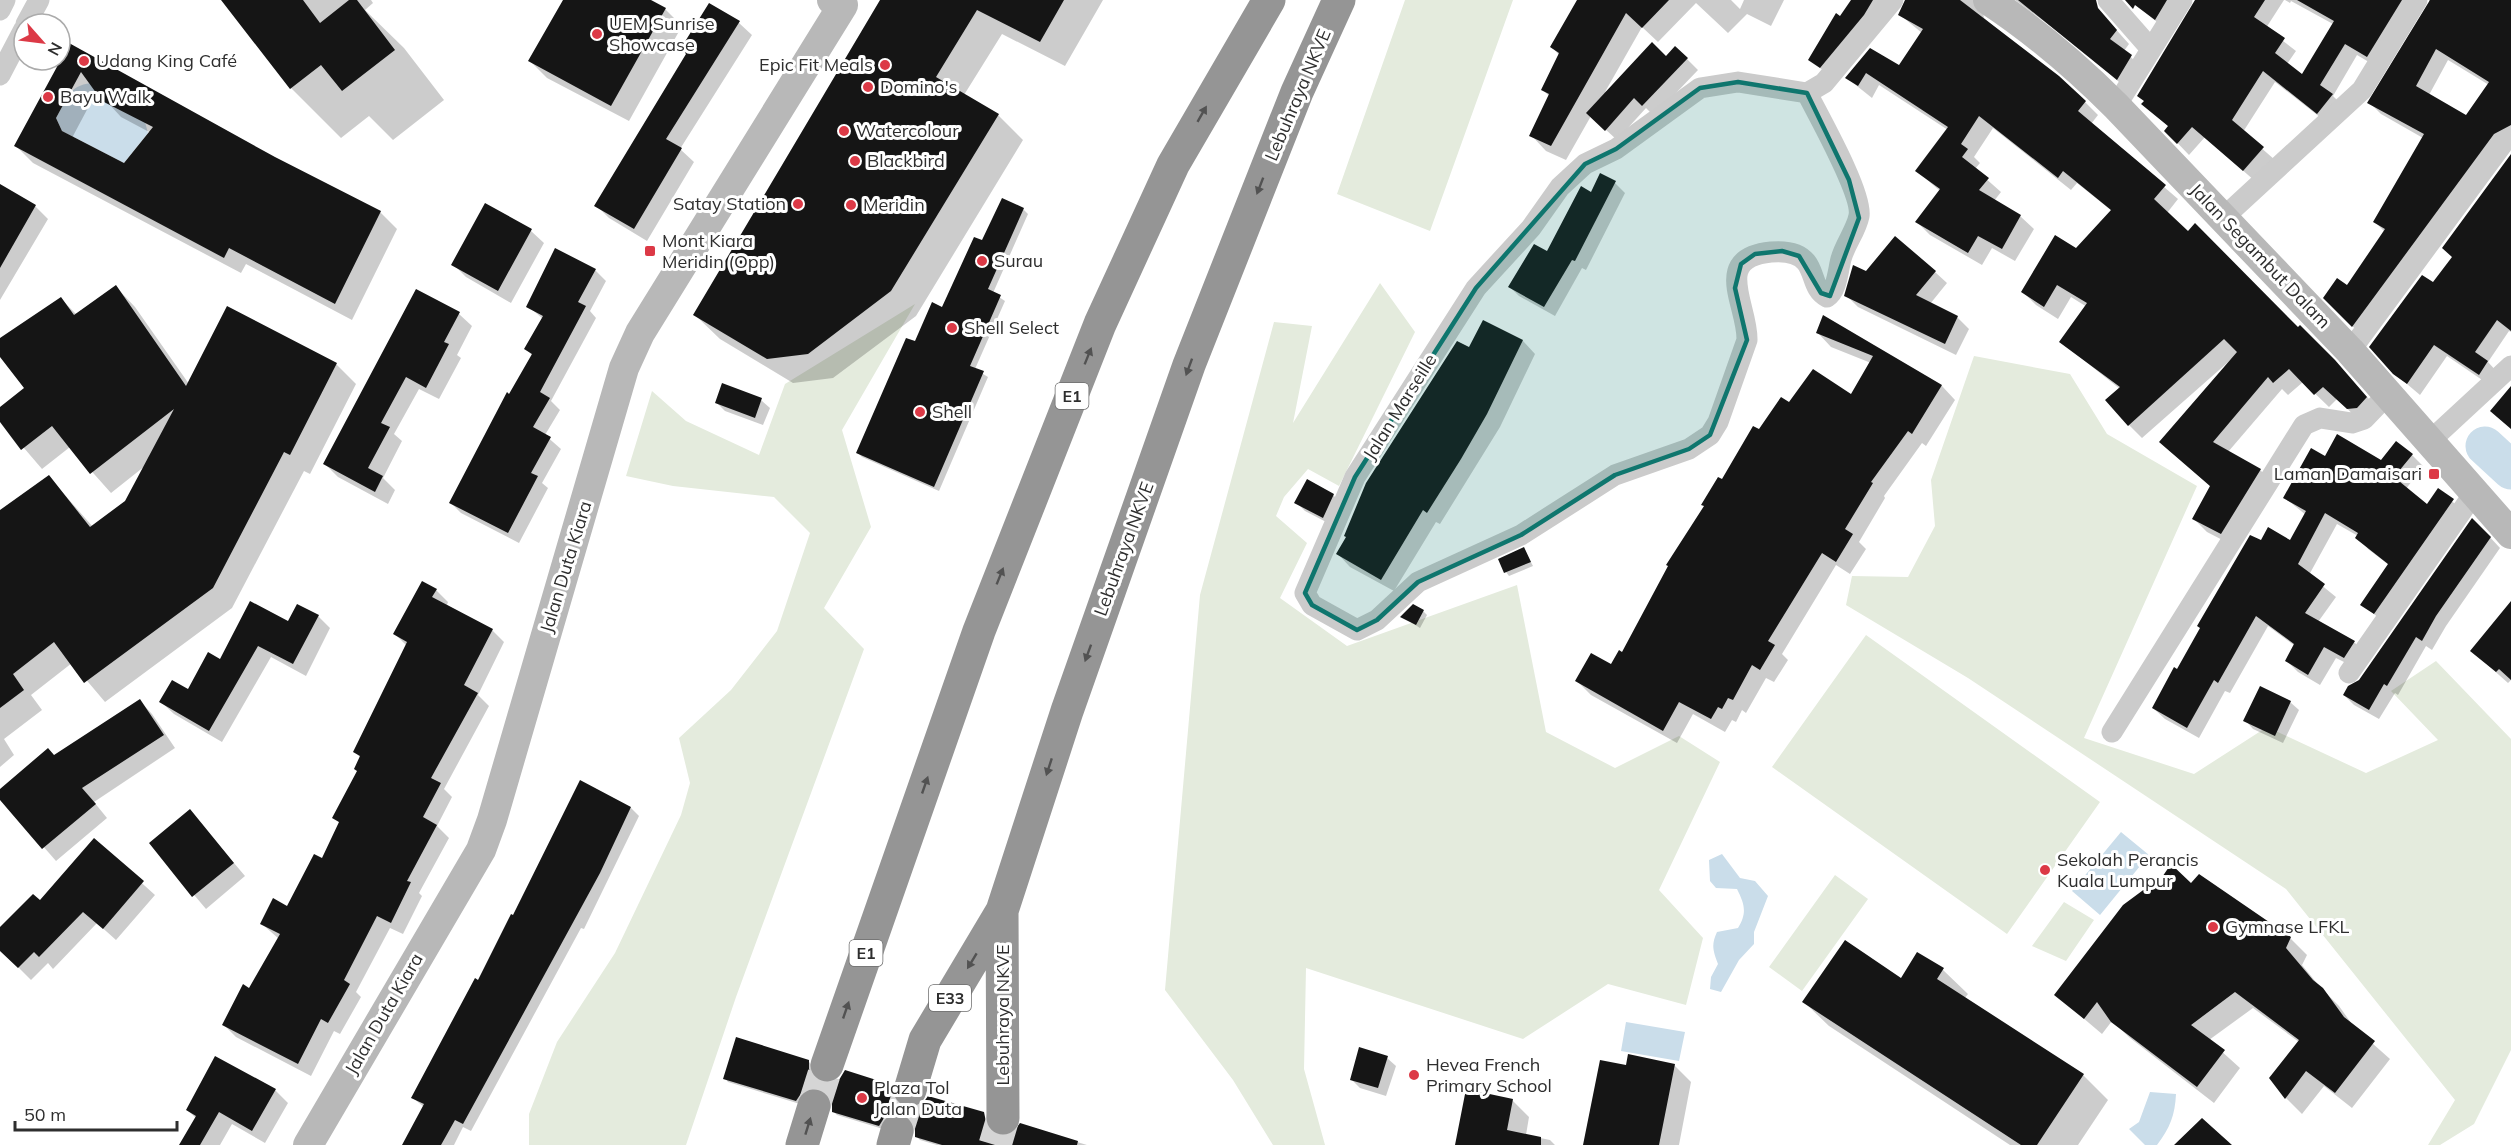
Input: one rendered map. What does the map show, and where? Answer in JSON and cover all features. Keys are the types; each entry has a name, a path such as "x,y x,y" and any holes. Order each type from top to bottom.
{"highway":[{"name":"E1","path":"826,1065 979,631 1100,324 1173,165 1269,0"},
{"name":"Lebuhraya NKVE","path":"1004,1118 1002,911 1067,711 1189,365 1297,92 1339,0"},
{"name":"E33","path":"910,1090 925,1040 1002,911"},
{"path":"802,1145 814,1106"}],"main road":[{"name":"Jalan Segambut Dalam","path":"1988,0 2031,30 2080,70 2116,106 2350,351 2431,440 2511,534"},
{"name":"Jalan Duta Kiara","path":"308,1145 481,850 492,820 624,368 640,333 841,2"}],"street":[{"path":"0,10 5,0"},
{"path":"1807,93 1824,83 1833,74 1893,0"},
{"path":"2108,0 2151,48"},
{"path":"2116,106 2182,0"},
{"path":"2223,218 2362,90 2417,0"},
{"path":"0,75 12,52"},
{"name":"Jalan Marseille","path":"1738,82 1807,93 1849,180 1859,206 1859,218 1842,255 1830,296 1821,293 1806,262 1798,256 1782,251 1755,254 1741,264 1735,288 1747,327 1747,340 1718,422 1710,435 1689,449 1615,475 1521,535 1418,582 1377,620 1357,630 1312,605 1305,593 1355,477 1476,288 1531,228 1560,187 1585,164 1616,149 1700,88 1738,82"},
{"path":"2350,351 2504,142 2511,138"},
{"path":"2431,440 2511,366"},
{"path":"2112,732 2304,425 2320,418 2352,423 2364,419 2388,394"},
{"path":"2349,673 2475,492"}],"highlighted area":[{"path":"1738,82 1807,93 1849,180 1859,218 1830,296 1821,293 1799,256 1782,251 1755,254 1741,264 1735,288 1747,340 1710,435 1689,449 1615,475 1521,535 1418,582 1377,620 1357,630 1312,605 1305,593 1355,477 1476,288 1585,164 1616,149 1700,88"}],"shaded area":[{"path":"1405,0 1513,0 1430,231 1337,194"},
{"path":"1380,283 1415,332 1339,486 1308,469 1284,497 1276,516 1307,543 1280,598 1347,646 1517,585 1546,732 1615,768 1679,736 1720,762 1659,890 1703,938 1686,1005 1608,984 1523,1039 1306,968 1304,1069 1325,1145 1273,1145 1233,1080 1165,990 1200,595 1274,322 1312,326 1293,423"},
{"path":"915,304 842,430 871,527 824,608 864,649 736,997 686,1145 529,1145 529,1114 557,1042 615,953 681,815 690,783 679,738 731,690 777,631 810,533 774,497 673,486 626,476 652,391 686,421 759,455 785,384"},
{"path":"1974,356 2070,374 2107,434 2197,486 2084,738 2194,774 2267,727 2366,773 2438,740 2391,691 2436,661 2511,739 2511,1050 2474,1124 2440,1145 2428,1145 2455,1100 2286,889 1968,678 1846,605 1852,576 1908,577 1935,526 1931,480"},
{"path":"1866,635 2100,802 2007,934 1772,767"},
{"path":"1835,875 1868,899 1802,991 1769,967"},
{"path":"2064,902 2094,920 2066,961 2032,946"}],"water":[{"path":"91,83 109,104 145,122 148,133 124,163 62,131 56,118 73,90"},
{"path":"2121,832 2149,855 2100,915 2072,891"},
{"path":"1722,854 1740,878 1755,881 1768,896 1754,932 1754,944 1739,960 1721,992 1710,989 1711,977 1718,964 1713,944 1717,932 1738,928 1744,909 1737,889 1716,888 1710,881 1709,860"},
{"path":"1626,1022 1685,1032 1679,1061 1621,1051"},
{"path":"2150,1092 2176,1094 2171,1121 2157,1145 2145,1145 2129,1129 2139,1122"}],"building":[{"path":"221,0 303,0 320,23 349,0 357,0 395,50 342,91 321,65 290,89"},
{"name":"UEM Sunrise Showcase","path":"563,0 651,0 666,8 611,106 528,61"},
{"name":"Meridin","path":"880,0 1064,0 1040,42 977,10 936,77 999,114 891,291 808,354 767,359 693,315"},
{"path":"1577,0 1669,0 1642,28 1626,13 1551,146 1529,136 1549,94 1541,90 1559,53 1550,47"},
{"path":"1851,0 1873,0 1864,15 1820,68 1808,60 1836,13 1840,16"},
{"path":"1905,0 1960,0 2059,76 2086,101 2078,111 2166,185 2154,199 2188,231 2195,223 2298,327 2300,325 2335,360 2367,397 2357,408 2347,409 2323,387 2314,395 2289,369 2273,383 2268,377 2213,442 2261,469 2221,534 2192,519 2210,486 2159,442 2237,352 2224,339 2128,426 2105,400 2120,387 2059,342 2087,303 2057,285 2044,307 2021,292 2055,235 2076,248 2111,210 2063,171 2058,178 1979,116 1961,144 1968,149 1962,157 1989,178 1979,190 2021,215 2002,249 1978,236 1968,253 1915,222 1940,189 1915,171 1948,127 1866,73 1858,86 1845,78 1870,48 1899,65 1923,29 1898,15"},
{"path":"2018,0 2096,0 2098,8 2117,30 2110,39 2132,55 2117,80"},
{"path":"2125,0 2167,0 2155,20 2135,5 2133,9"},
{"path":"2195,0 2265,0 2254,17 2285,38 2275,53 2302,74 2334,21 2297,0 2402,0 2367,57 2345,44 2320,85 2333,94 2317,114 2263,71 2232,120 2264,147 2243,171 2192,127 2177,144 2164,131 2168,126 2141,104 2144,101 2137,96"},
{"path":"2430,0 2511,0 2511,125 2494,134 2352,327 2323,298 2337,278 2347,285 2385,229 2373,222 2424,134 2367,103","holes":["2436,49 2489,82 2466,115 2416,86"]},
{"path":"709,3 740,21 666,139 682,148 634,229 594,206 686,54 681,48"},
{"path":"1652,42 1666,56 1675,46 1688,58 1642,106 1634,98 1605,131 1586,113"},
{"path":"72,45 275,157 381,211 335,304 229,248 224,258 14,146 54,72 72,72","holes":["81,72 102,101 153,127 124,163 62,131 56,118"]},
{"path":"2511,154 2511,331 2497,320 2475,352 2488,361 2479,375 2434,345 2407,384 2393,374 2369,347 2422,275 2433,282 2452,257 2442,248"},
{"path":"1600,173 1616,181 1575,261 1572,260 1544,307 1508,287 1534,244 1547,251 1581,186 1591,192"},
{"path":"0,184 36,205 0,268"},
{"name":"Shell","path":"1002,198 1024,208 988,289 1001,295 970,366 984,371 934,487 856,453 906,338 915,341 932,302 942,307 974,237 982,240"},
{"path":"485,203 532,229 498,291 451,265"},
{"path":"1895,236 1936,271 1916,295 1958,316 1945,344 1844,296 1853,265 1866,271"},
{"path":"555,248 596,269 578,302 586,306 540,392 550,398 533,427 551,437 531,473 538,476 508,533 449,503 507,392 509,394 532,354 524,349 543,316 526,307"},
{"path":"116,285 186,386 227,306 337,363 290,455 284,452 213,588 84,683 54,642 13,674 24,690 0,708 0,510 49,475 90,527 125,501 174,409 90,474 52,426 21,450 0,422 0,407 24,388 0,357 0,338 61,297 74,315"},
{"path":"416,289 460,312 444,342 449,344 426,388 406,377 381,423 390,427 368,468 383,476 375,492 323,464"},
{"path":"1823,315 1942,385 1912,434 1908,431 1871,482 1873,483 1845,529 1853,534 1836,562 1822,553 1768,641 1775,645 1760,670 1752,665 1733,700 1728,698 1722,709 1718,707 1711,719 1679,702 1663,731 1575,681 1591,653 1611,664 1619,650 1622,652 1668,566 1666,565 1704,506 1701,505 1718,477 1722,479 1753,426 1759,429 1781,397 1789,402 1813,369 1851,394 1873,356 1816,333"},
{"path":"1483,320 1523,340 1487,414 1461,459 1427,513 1423,510 1381,580 1336,554 1346,537 1344,536 1366,483 1457,341 1469,347"},
{"path":"722,383 762,398 755,418 715,403"},
{"path":"2511,386 2511,429 2490,411"},
{"path":"2337,434 2381,460 2396,441 2413,454 2394,477 2427,504 2438,488 2454,499 2374,614 2360,605 2388,564 2355,538 2358,533 2325,513 2298,564 2325,584 2305,613 2355,641 2344,658 2324,647 2308,675 2285,661 2294,644 2256,616 2218,683 2214,680 2187,728 2152,708 2174,667 2177,669 2200,628 2197,626 2250,535 2261,540 2268,527 2290,540 2306,511 2283,498 2311,448 2325,456"},
{"path":"1307,479 1334,494 1323,518 1294,503"},
{"path":"2472,518 2491,537 2436,616 2422,641 2416,637 2387,686 2384,684 2369,710 2343,695 2348,686 2359,680"},
{"path":"1524,547 1531,562 1504,573 1498,559"},
{"path":"422,581 437,589 432,597 493,629 464,685 478,693 431,778 441,783 423,817 437,825 407,881 411,882 391,923 377,916 344,980 350,984 328,1023 321,1019 298,1064 222,1025 243,984 249,988 280,934 260,924 273,898 287,906 314,854 322,858 339,822 332,818 357,771 354,769 360,756 353,752 407,642 393,634"},
{"path":"250,601 288,621 297,604 319,615 293,664 258,646 209,731 159,702 172,680 188,689 208,652 220,659"},
{"path":"2511,601 2511,680 2499,669 2496,672 2470,651"},
{"path":"1413,604 1424,610 1416,625 1400,617"},
{"path":"2260,686 2291,701 2275,736 2243,721"},
{"path":"140,699 164,735 82,788 96,804 42,849 0,800 0,789 48,748 54,755"},
{"path":"580,780 631,807 600,873 463,1124 455,1120 441,1145 402,1145 424,1104 411,1098 475,978 478,980 511,914 513,915"},
{"path":"190,809 234,863 192,897 149,843"},
{"path":"94,838 144,881 103,929 83,912 39,957 34,952 18,968 0,951 0,927 33,894 40,900"},
{"path":"2171,864 2191,883 2199,874 2291,937 2286,948 2313,980 2323,988 2344,1017 2375,1041 2335,1093 2306,1071 2285,1099 2269,1078 2299,1040 2235,992 2191,1025 2225,1050 2197,1087 2111,1022 2097,1002 2084,1019 2054,995 2123,905 2146,888 2154,889"},
{"path":"1845,940 1901,978 1917,952 1944,968 1937,979 2084,1074 2037,1145 2021,1145 1802,1002"},
{"name":"Plaza Tol Jalan Duta","path":"736,1037 809,1060 812,1077 821,1083 839,1080 845,1070 892,1085 892,1095 904,1108 915,1108 928,1096 984,1112 987,1127 994,1135 1004,1137 1012,1134 1020,1123 1078,1141 1077,1145 942,1145 915,1137 915,1126 903,1113 892,1113 884,1118 879,1126 832,1112 832,1102 828,1094 819,1088 810,1088 802,1092 796,1101 723,1079"},
{"path":"1359,1047 1388,1056 1378,1088 1350,1080"},
{"path":"1628,1054 1675,1064 1659,1145 1583,1145 1600,1060 1626,1065"},
{"path":"215,1056 276,1089 252,1131 219,1112 200,1145 179,1145 196,1116 186,1110"},
{"path":"1466,1089 1513,1099 1507,1130 1541,1137 1541,1145 1455,1145"},
{"path":"2202,1118 2232,1145 2174,1145"}],"waterway":[{"path":"2485,446 2511,470"}],"tunnel":[{"path":"814,1106 827,1065"},
{"path":"897,1131 910,1090"},
{"path":"995,1145 1003,1118"}],"place":[{"name":"UEM Sunrise Showcase","path":"597,34"},
{"name":"Udang King Café","path":"84,61"},
{"name":"Epic Fit Meals","path":"885,65"},
{"name":"Domino's","path":"868,87"},
{"name":"Bayu Walk","path":"48,97"},
{"name":"Watercolour","path":"844,131"},
{"name":"Blackbird","path":"855,161"},
{"name":"Satay Station","path":"798,204"},
{"name":"Meridin","path":"851,205"},
{"name":"Mont Kiara Meridin (Opp)","path":"650,251"},
{"name":"Surau","path":"982,261"},
{"name":"Shell Select","path":"952,328"},
{"name":"Shell","path":"920,412"},
{"name":"Laman Damaisari","path":"2434,474"},
{"name":"Sekolah Perancis Kuala Lumpur","path":"2045,870"},
{"name":"Gymnase LFKL","path":"2213,927"},
{"name":"Hevea French Primary School","path":"1414,1075"},
{"name":"Plaza Tol Jalan Duta","path":"862,1098"}]}
